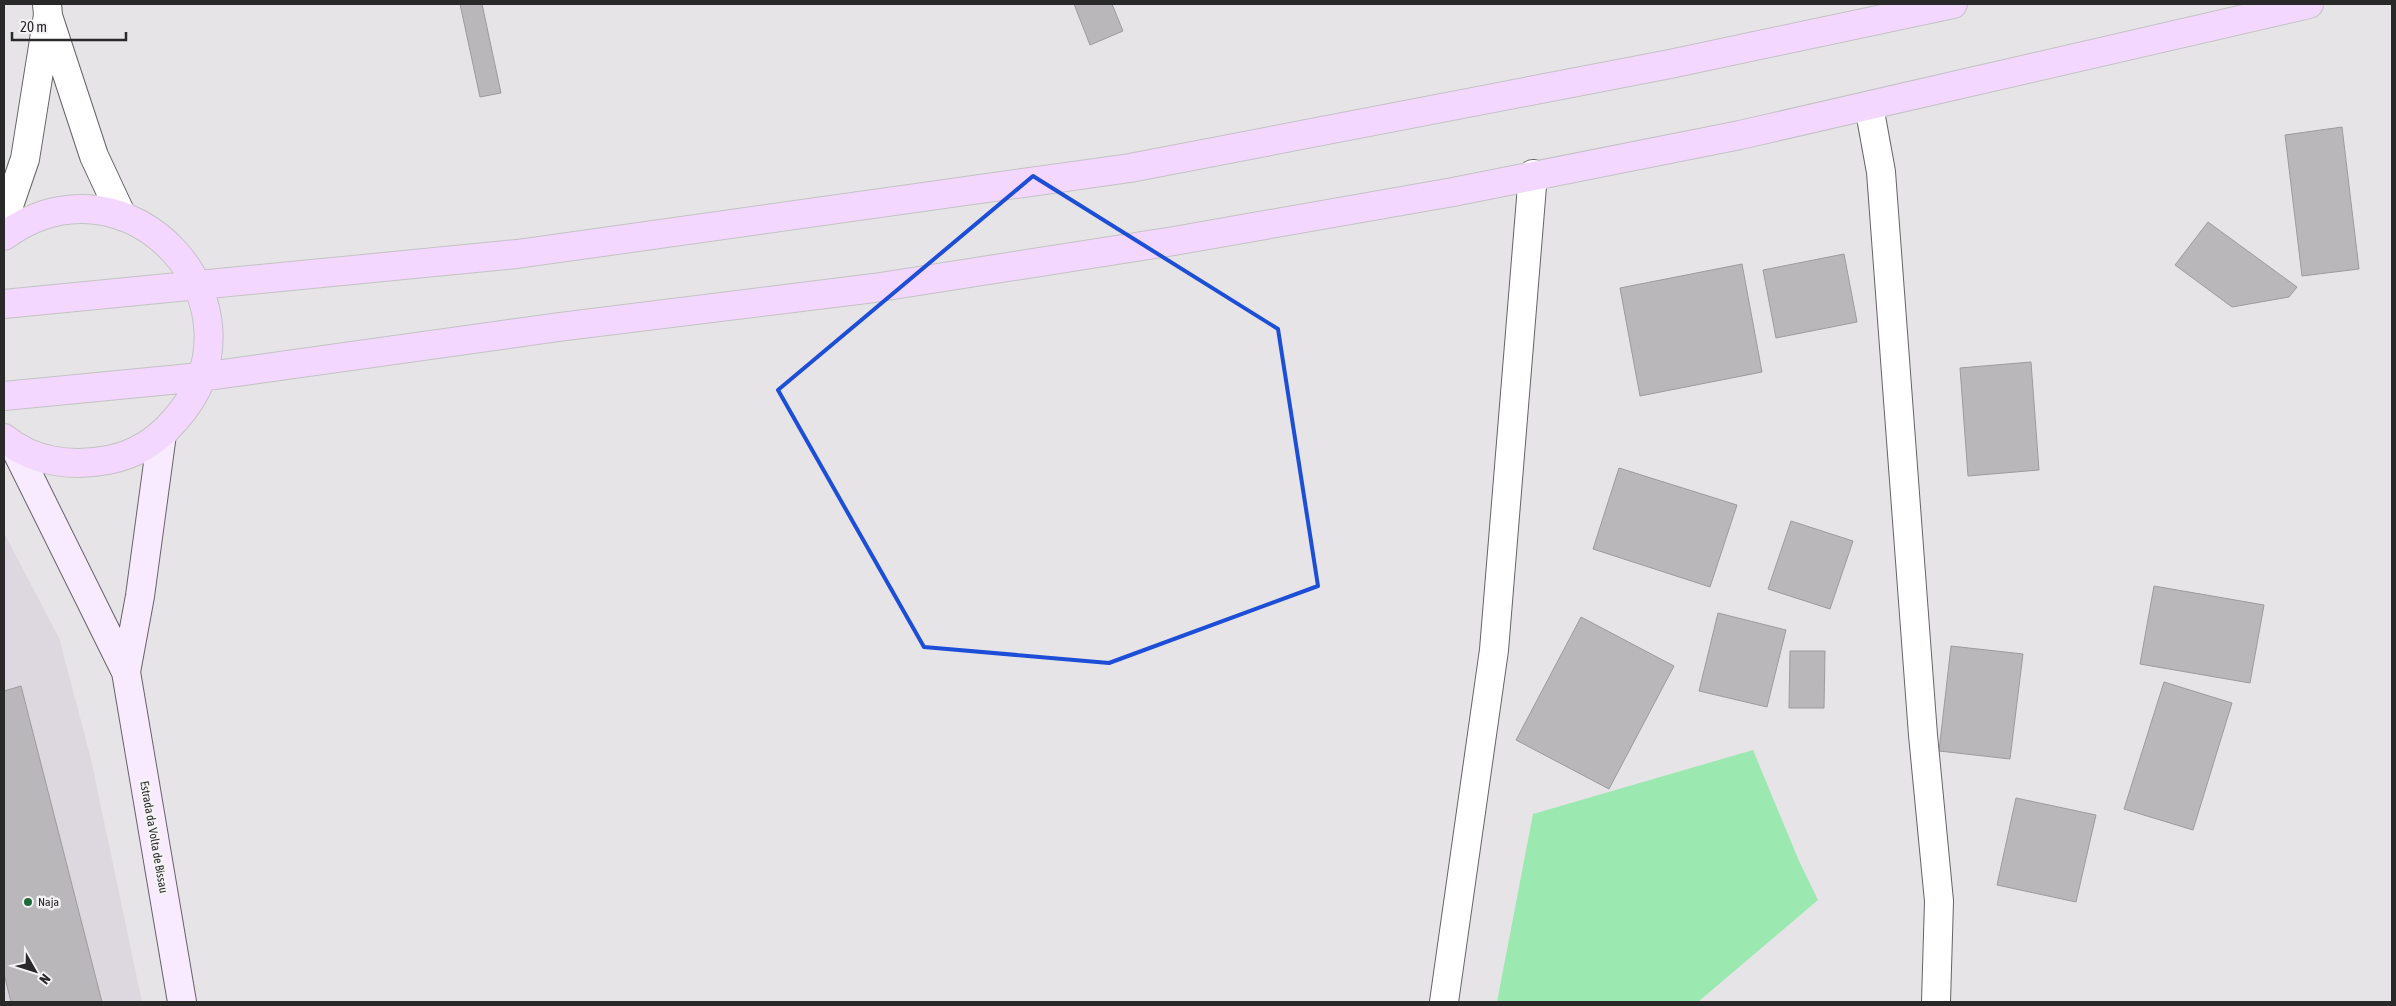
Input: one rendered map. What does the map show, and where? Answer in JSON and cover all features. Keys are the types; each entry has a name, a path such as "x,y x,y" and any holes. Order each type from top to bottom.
{"main road":[{"path":"4,304 517,254 1130,168 1320,133 1650,68 1953,4"},
{"path":"4,396 201,377 559,327 874,288 1183,239 1453,192 1533,174 1740,135 2309,4"},
{"path":"4,236 18,225 43,215 69,209 97,209 122,216 146,226 167,242 184,261 197,284 204,306 208,330 206,354 201,377 186,408 162,434 140,449 115,459 90,464 63,463 37,457 9,442"},
{"path":"126,672 140,596 162,434"},
{"path":"9,442 126,672"},
{"name":"Estrada da Volta de Bissau","path":"126,672 182,1002"}],"street":[{"path":"47,10 94,156 122,216"},
{"path":"4,220 25,159 47,10"},
{"path":"1868,106 1880,172 1923,725 1939,901 1936,1002"},
{"path":"1444,1002 1494,650 1533,174"}],"highlighted area":[{"path":"1033,176 1278,329 1318,586 1109,663 924,647 778,390"}],"shaded area":[{"path":"4,533 59,638 90,755 142,1002 4,1002"}],"green space":[{"path":"1753,750 1799,861 1818,900 1698,1002 1497,1002 1533,814"}],"building":[{"path":"460,4 482,4 501,93 480,97"},
{"path":"1074,4 1112,4 1123,31 1090,45"},
{"path":"2342,127 2359,269 2302,276 2285,135"},
{"path":"2208,222 2297,287 2289,297 2232,307 2175,265"},
{"path":"1844,254 1857,322 1776,338 1763,270"},
{"path":"1742,264 1762,372 1640,396 1620,288"},
{"path":"2031,362 2039,470 1968,476 1960,368"},
{"path":"1619,468 1737,505 1710,587 1593,549"},
{"path":"1791,521 1853,541 1830,609 1768,589"},
{"path":"2154,586 2264,605 2250,683 2140,664"},
{"path":"1718,613 1786,630 1767,707 1699,691"},
{"path":"1581,617 1674,666 1609,789 1516,740"},
{"path":"1951,646 2023,654 2010,759 1939,751"},
{"path":"1790,651 1825,651 1824,708 1789,708"},
{"path":"2164,682 2232,703 2193,830 2124,809"},
{"path":"21,686 102,1002 11,1002 4,974 4,691"},
{"path":"2016,798 2096,815 2076,902 1997,885"}],"place":[{"name":"Naja","path":"28,902"}]}
